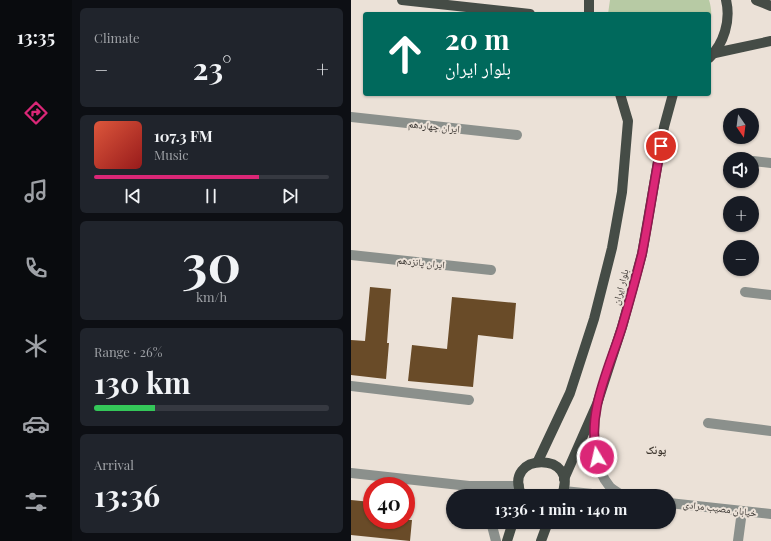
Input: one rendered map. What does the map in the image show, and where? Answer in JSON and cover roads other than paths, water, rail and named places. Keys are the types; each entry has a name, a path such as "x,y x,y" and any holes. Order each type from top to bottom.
{"main road":[{"path":"402,0 511,12"},
{"path":"589,0 589,12"},
{"path":"712,56 725,32 728,8 726,0"},
{"path":"756,0 771,6"},
{"path":"712,56 771,40"},
{"name":"بلوار ایران","path":"538,461 570,393 594,319 612,248 622,192 628,121 621,96"},
{"name":"بلوار ایران","path":"564,479 597,404 622,327 641,254 663,133 672,96"},
{"path":"520,489 521,473 526,467 538,461 549,462 555,465 564,479 563,489"},
{"path":"507,541 511,529"},
{"path":"541,541 545,529"}],"street":[{"name":"ایران چهاردهم","path":"351,117 517,136"},
{"path":"759,162 771,163"},
{"name":"ایران پانزدهم","path":"351,255 491,270"},
{"path":"745,292 771,295"},
{"path":"351,386 469,400"},
{"path":"597,404 594,425 595,447 600,468 610,487 613,489"},
{"path":"708,424 771,431"},
{"path":"351,473 500,489"},
{"name":"خیابان مصیب مرادی","path":"676,504 771,514"},
{"path":"738,541 742,511"},
{"path":"493,529 496,541"}],"district":[{"name":"پونک","path":"656,449"}]}
